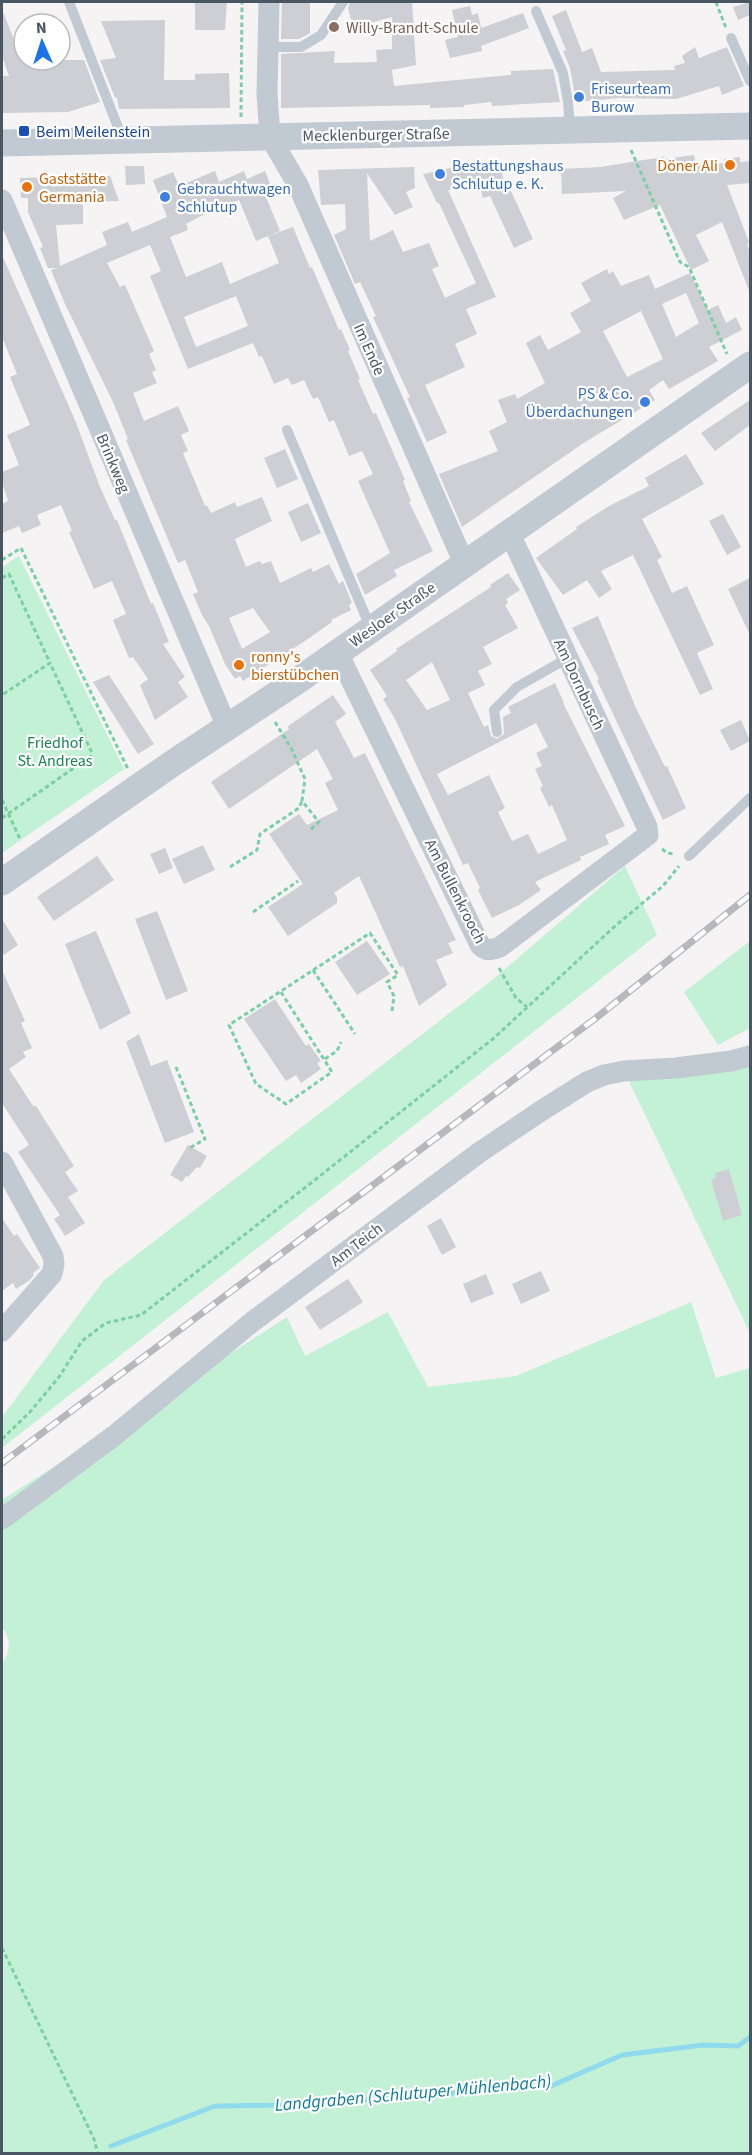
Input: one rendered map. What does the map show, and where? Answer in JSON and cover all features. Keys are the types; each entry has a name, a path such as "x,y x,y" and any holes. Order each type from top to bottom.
{"street":[{"path":"268,2 267,94 270,137"},
{"name":"Mecklenburger Straße","path":"2,143 750,126"},
{"name":"Im Ende","path":"270,137 298,185 464,563"},
{"name":"Brinkweg","path":"2,200 227,727"},
{"name":"Wesloer Straße","path":"2,882 464,563 510,534 743,370"},
{"name":"Am Dornbusch","path":"510,534 647,827 648,835"},
{"name":"Am Bullenkrooch","path":"338,652 480,945 484,949 490,951 500,947 648,835"},
{"name":"Am Teich","path":"2,1519 115,1435 261,1315 480,1152 587,1082 604,1074 676,1068 731,1061 750,1056"},
{"path":"2,1162 53,1256 54,1264 52,1274 2,1331"}],"lane":[{"path":"69,2 123,140"},
{"path":"268,47 302,47 321,35 343,2"},
{"path":"536,12 563,73 570,130"},
{"path":"731,38 750,81"},
{"path":"287,430 371,629"},
{"path":"497,732 494,710 517,687 568,658"},
{"path":"688,856 750,798"}],"path":[{"path":"240,137 242,2"},
{"path":"716,2 731,38"},
{"path":"623,129 680,262 689,267 743,370"},
{"path":"2,560 21,549 137,789"},
{"path":"2,578 9,574 92,753 91,756 2,818"},
{"path":"2,695 50,663"},
{"path":"230,867 257,850 260,834 299,808 302,801 305,779 291,748 275,721 260,704"},
{"path":"2,800 30,862"},
{"path":"302,801 318,822 310,830"},
{"path":"648,835 667,853 688,856"},
{"path":"2,1439 30,1412 82,1341 106,1323 141,1315 402,1112 494,1038 614,927 663,886 688,856"},
{"path":"253,912 298,881"},
{"path":"280,992 332,1072 286,1104 256,1084 229,1025 370,933 398,975 387,982 394,996 392,1011"},
{"path":"490,951 516,998 527,1007"},
{"path":"313,970 355,1035"},
{"path":"325,1059 337,1051 341,1042"},
{"path":"176,1067 205,1139 188,1149"},
{"path":"2,1948 94,2139 98,2154"}],"green space":[{"name":"Friedhof St. Andreas","path":"19,556 124,769 2,853 2,567"},
{"path":"625,866 657,935 2,1448 2,1417 104,1280 491,981"},
{"path":"750,941 750,1028 718,1045 684,992"},
{"path":"750,1056 750,1333 624,1071"},
{"path":"691,1302 716,1378 750,1368 750,2153 2,2153 2,1664 9,1645 2,1627 2,1500 287,1317 305,1356 388,1312 428,1387 516,1376"}],"building":[{"path":"195,2 227,2 225,30 195,30"},
{"path":"282,2 310,2 310,33 299,39 281,39"},
{"path":"350,2 412,2 416,65 392,70 394,86 511,75 511,71 553,69 560,102 492,106 491,102 464,105 464,107 430,108 430,105 281,108 281,54 335,51 334,63 377,62 376,50 392,49 392,17 353,28 348,8"},
{"path":"750,2 750,15 738,20 733,7"},
{"path":"470,6 472,15 478,13 481,28 523,13 529,28 481,46 482,51 450,58 445,40 458,37 452,10"},
{"path":"2,9 12,34 12,72 72,72 72,60 84,60 100,102 68,112 2,113 2,76 9,76 2,56"},
{"path":"566,10 582,52 592,48 601,72 675,70 674,66 685,63 682,56 695,47 699,58 727,47 744,86 722,95 719,86 676,99 619,98 576,102 570,68 563,51 566,50 552,16"},
{"path":"165,20 164,80 195,80 195,74 229,73 230,108 119,109 117,97 115,98 100,60 116,58 101,21"},
{"path":"694,155 696,166 725,163 724,159 740,157 740,162 750,161 750,183 727,185 749,242 747,244 750,253 750,293 722,222 696,235 709,261 691,270 660,205 624,220 613,198 626,191 562,194 561,169 601,167 664,157 665,159"},
{"path":"499,163 507,192 511,191 533,239 514,248 490,196 483,198 479,183 448,190 496,297 466,309 477,334 455,344 465,367 425,385 447,433 427,442 407,398 410,397 373,317 376,316 360,282 355,284 334,235 346,229 345,204 321,205 318,170 414,167 415,188 406,192 413,207 395,215 367,173 370,241 393,230 403,252 429,243 439,266 432,269 445,298 476,283 423,174 455,167 456,173"},
{"path":"125,166 144,166 145,184 126,185"},
{"path":"215,171 219,182 244,171 247,179 265,171 274,194 266,197 280,231 268,236 293,227 339,330 341,329 360,379 358,380 373,414 376,413 405,480 403,481 411,501 409,502 433,551 394,570 397,576 365,595 356,574 390,553 358,481 373,474 362,451 349,456 334,420 329,422 318,397 313,399 304,380 292,385 288,378 274,384 262,356 259,357 253,343 188,369 150,276 161,271 150,245 107,263 120,287 125,285 154,351 149,354 156,370 152,372 157,383 133,393 144,421 178,406 189,431 181,435 188,451 183,453 205,506 207,505 211,513 235,502 237,507 262,497 272,521 235,539 246,567 260,561 262,564 271,561 280,583 311,568 313,572 329,564 339,584 343,581 352,603 349,605 351,610 331,620 332,622 305,641 243,681 240,676 235,679 225,664 193,594 198,592 185,560 178,563 126,440 128,439 113,402 51,270 57,268 48,268 40,248 43,247 28,212 28,198 21,198 20,178 110,176 119,201 83,202 83,224 56,225 60,266 107,245 102,232 128,222 132,232 167,217 153,180 173,172 179,186","holes":["239,200 256,241 268,236 279,263 230,284 222,262 186,277 170,237 188,230 186,224","236,296 248,326 196,347 184,317","253,608 270,632 242,649 229,618"]},
{"path":"2,255 75,420 100,487 117,520 151,604 153,603 169,642 163,644 185,677 178,682 188,697 155,720 140,685 148,679 133,657 129,658 113,620 126,614 112,581 94,589 69,532 72,531 61,505 37,515 41,525 22,533 19,526 2,533 2,504 8,501 2,482 2,472 19,465 7,435 30,425 10,377 17,374 2,337"},
{"path":"607,269 609,274 613,271 621,286 649,275 655,289 690,273 708,310 718,305 726,323 736,317 742,330 709,347 718,361 669,389 663,380 649,390 655,400 585,442 462,527 439,474 498,451 489,431 507,422 498,400 515,394 517,399 545,383 526,343 540,335 548,350 581,332 570,313 591,301 581,283","holes":["686,293 699,323 676,337 662,304","641,311 663,359 627,377 603,331"]},
{"path":"750,400 750,425 715,451 701,433"},
{"path":"285,449 298,479 277,488 264,458"},
{"path":"686,454 704,484 642,519 662,557 657,560 672,593 687,586 714,645 697,653 713,689 700,695 633,555 601,571 612,589 599,598 587,580 563,595 536,558 577,529 576,527 609,506 649,486 645,478"},
{"path":"308,503 321,533 301,542 288,512"},
{"path":"723,514 741,547 727,555 709,521"},
{"path":"508,573 520,590 506,599 508,603 505,605 518,628 483,647 492,664 478,671 485,685 468,693 484,727 488,725 491,736 497,739 504,734 503,717 511,713 508,707 555,683 625,826 605,835 609,844 535,882 541,890 519,905 492,918 468,863 463,865 395,719 383,699 387,696 370,670 397,651 396,649 491,587 490,585","holes":["432,662 450,700 427,710 406,680","536,723 548,747 536,753 542,766 535,769 543,786 540,788 549,807 552,805 567,840 538,854 528,834 512,841 498,812 505,808 489,775 448,795 437,774"]},
{"path":"750,578 750,635 728,589"},
{"path":"598,616 636,708 686,808 663,820 597,680 599,679 572,628"},
{"path":"109,675 154,744 138,754 93,682"},
{"path":"333,695 346,714 335,722 354,758 365,753 456,940 448,943 453,953 436,960 447,985 419,1006 403,966 400,967 359,876 334,893 337,903 288,936 268,907 303,884 269,834 299,814 307,825 338,810 325,783 333,779 317,749 229,809 211,782 289,729 288,726"},
{"path":"741,720 750,741 731,751 720,730"},
{"path":"203,845 215,870 184,884 172,859"},
{"path":"165,848 173,868 159,874 150,854"},
{"path":"97,856 114,880 54,921 37,897"},
{"path":"157,911 188,991 166,1000 135,919"},
{"path":"2,919 18,945 2,956"},
{"path":"96,931 131,1013 100,1030 65,944"},
{"path":"367,941 390,974 357,995 335,962"},
{"path":"2,970 25,1021 21,1023 32,1048 23,1052 26,1057 9,1069 33,1106 36,1106 74,1166 65,1172 78,1191 68,1197 85,1223 65,1236 54,1219 60,1215 18,1152 29,1145 2,1103"},
{"path":"275,999 306,1046 309,1044 321,1061 317,1063 321,1069 301,1083 296,1075 286,1081 244,1019"},
{"path":"139,1034 151,1066 167,1060 194,1132 165,1143 126,1042"},
{"path":"188,1145 207,1156 200,1168 197,1167 182,1182 170,1175"},
{"path":"729,1169 742,1215 723,1221 711,1180 716,1178 715,1173"},
{"path":"2,1218 14,1236 17,1234 40,1268 33,1273 30,1280 16,1289 13,1283 2,1291"},
{"path":"441,1218 456,1247 442,1255 427,1226"},
{"path":"541,1271 550,1291 521,1304 512,1284"},
{"path":"486,1274 494,1294 471,1303 463,1284"},
{"path":"348,1279 363,1302 320,1330 305,1307"}],"waterway":[{"name":"Landgraben (Schlutuper Mühlenbach)","path":"111,2146 215,2106 289,2105 551,2086 622,2055 703,2045 738,2046 750,2037"}],"railway":[{"path":"2,1463 596,1018 750,895"}],"place":[{"name":"Willy-Brandt-Schule","path":"334,27"},
{"name":"Friseurteam Burow","path":"579,97"},
{"name":"Beim Meilenstein","path":"24,131"},
{"name":"Döner Ali","path":"730,165"},
{"name":"Bestattungshaus Schlutup e. K.","path":"440,174"},
{"name":"Gaststätte Germania","path":"27,187"},
{"name":"Gebrauchtwagen Schlutup","path":"165,197"},
{"name":"PS & Co. Überdachungen","path":"645,402"},
{"name":"ronny's bierstübchen","path":"239,665"}]}
